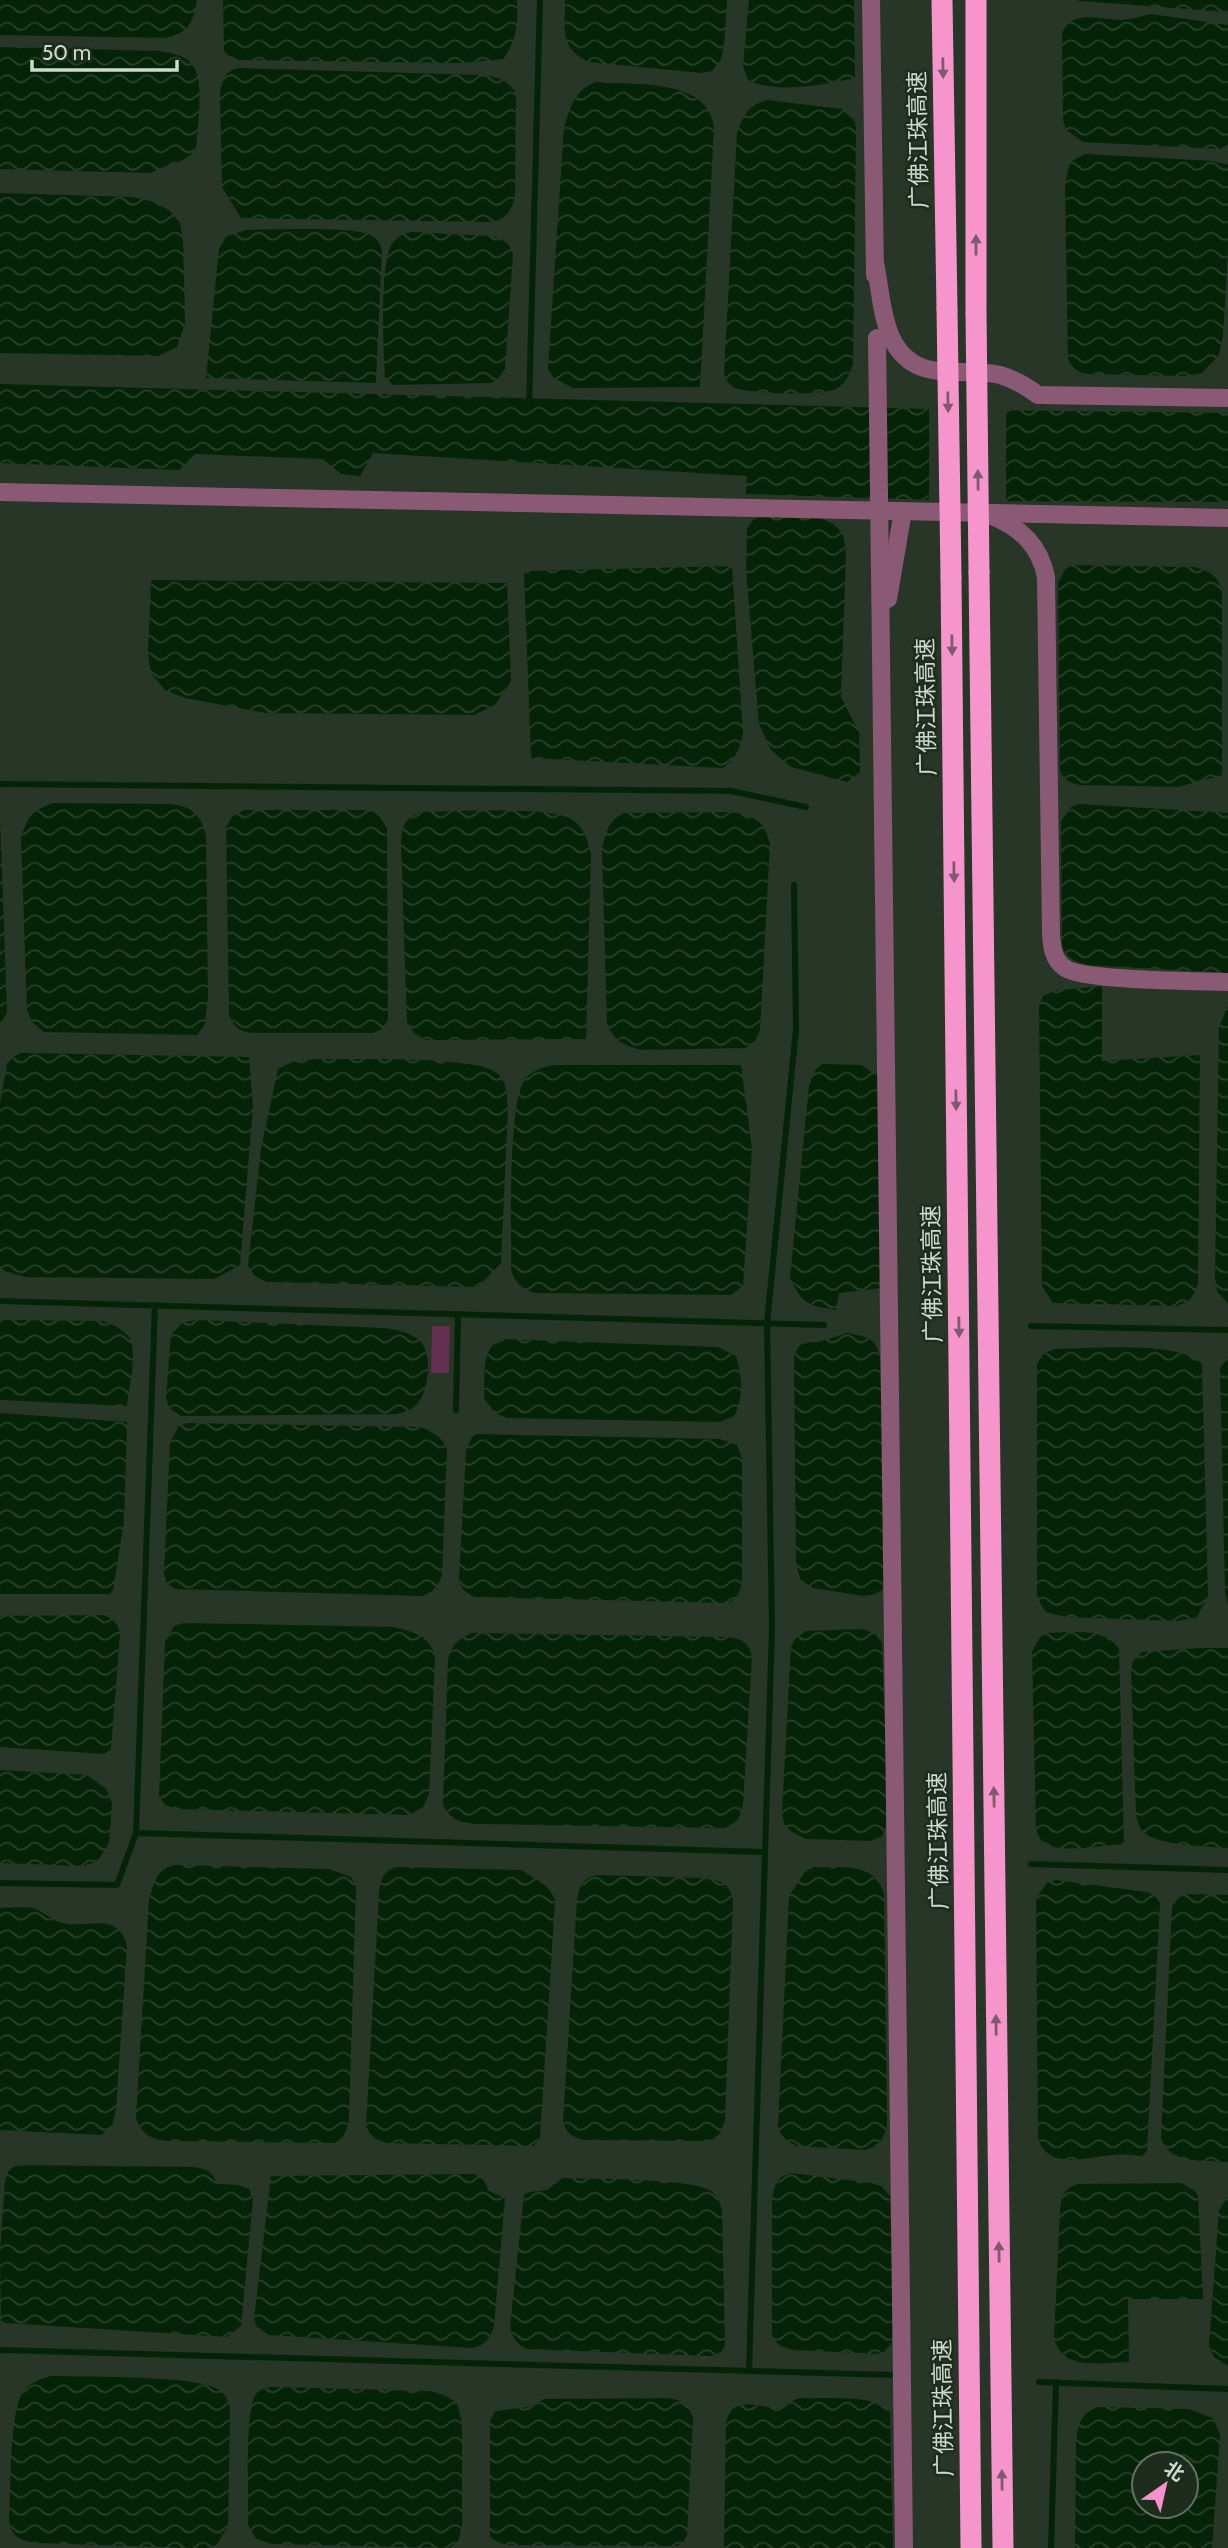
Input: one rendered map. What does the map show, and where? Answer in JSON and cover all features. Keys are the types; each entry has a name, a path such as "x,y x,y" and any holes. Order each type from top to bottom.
{"highway":[{"name":"广佛江珠高速","path":"942,0 951,577 971,2548"},
{"path":"976,0 976,313 1003,2548"}],"street":[{"path":"871,0 904,2548"},
{"path":"875,263 891,336 906,358 928,371 999,375 1020,383 1038,395 1228,398"},
{"path":"0,492 1228,518"},
{"path":"881,640 904,511"},
{"path":"978,513 1004,521 1028,538 1043,564 1046,578 1051,921 1052,950 1056,958 1069,971 1095,976 1228,982"}],"shaded area":[{"path":"432,1326 450,1326 449,1373 431,1373"}],"water":[{"path":"0,0 197,0 194,15 185,30 165,38 0,35"},
{"path":"223,0 517,0 517,24 514,38 503,59 462,63 237,60 224,51"},
{"path":"565,0 727,0 721,60 712,71 701,73 589,62 579,57 568,44"},
{"path":"749,0 854,0 855,78 787,88 748,80 743,66"},
{"path":"1077,0 1228,0 1228,12 1080,1"},
{"path":"1151,14 1228,25 1228,144 1220,149 1083,142 1066,130 1063,120 1062,34 1066,26 1079,18 1123,20"},
{"path":"0,47 160,51 185,58 196,70 198,80 200,104 196,150 180,161 150,173 0,169"},
{"path":"240,68 484,75 503,80 516,94 515,196 510,209 505,216 492,222 241,218 222,187 220,94 225,76"},
{"path":"596,82 668,87 699,100 709,112 714,128 700,387 573,388 554,378 548,369 564,127 578,94"},
{"path":"767,100 841,109 854,120 856,127 853,363 845,381 829,391 784,393 740,389 727,381 724,373 737,133 747,112"},
{"path":"1085,154 1214,161 1228,165 1228,249 1223,335 1219,355 1202,373 1185,376 1090,374 1076,370 1068,359 1065,183 1070,162"},
{"path":"0,193 132,197 154,202 170,211 180,223 183,239 185,323 177,347 158,356 0,353"},
{"path":"245,230 346,230 370,235 376,239 382,251 376,383 206,378 219,249 226,237"},
{"path":"411,232 490,236 502,239 510,247 513,255 505,369 497,380 491,383 393,385 385,377 383,311 387,259 394,241"},
{"path":"0,384 967,410 1228,413 1228,502 966,501 746,494 747,476 373,453 360,476 341,474 323,459 195,454 179,470 0,463"},
{"path":"762,516 818,518 837,527 844,538 846,553 841,697 859,732 860,772 847,782 791,767 771,750 759,724 746,570 747,529 753,520"},
{"path":"1073,565 1194,567 1216,578 1222,593 1222,775 1178,787 1080,785 1063,777 1060,771 1058,583 1066,568"},
{"path":"732,566 743,733 737,753 731,761 723,768 531,758 524,571"},
{"path":"151,580 507,583 511,681 495,705 474,715 266,713 185,698 165,690 151,673 148,654"},
{"path":"53,803 170,804 184,807 199,818 206,837 208,995 205,1024 197,1035 44,1032 33,1023 27,1010 21,836 32,814"},
{"path":"1080,804 1228,813 1228,973 1088,965 1075,961 1066,954 1062,946 1061,821 1071,807"},
{"path":"245,810 375,810 387,828 388,1020 382,1029 373,1033 255,1033 245,1032 233,1023 229,1014 226,827 233,816"},
{"path":"422,812 545,812 562,815 580,827 591,853 586,1039 426,1040 414,1033 407,1022 401,843 405,823"},
{"path":"727,812 756,819 770,844 760,1030 754,1044 745,1048 642,1050 630,1047 613,1035 607,1024 602,849 606,832 611,823 624,813"},
{"path":"0,816 7,1012 0,1025"},
{"path":"1102,986 1102,1061 1200,1055 1198,1283 1191,1298 1176,1306 1053,1303 1042,1286 1039,1005 1043,996 1054,991"},
{"path":"1228,1006 1228,1304 1217,1291 1215,1278 1219,1027"},
{"path":"21,1053 249,1057 253,1106 240,1265 215,1279 25,1277 4,1271 0,1266 0,1103 7,1064"},
{"path":"316,1059 441,1061 486,1068 501,1078 506,1090 508,1109 501,1263 478,1287 266,1282 254,1275 248,1265 261,1149 278,1069 292,1062"},
{"path":"822,1064 861,1065 878,1076 881,1288 839,1293 836,1310 807,1302 790,1278 809,1086 815,1070"},
{"path":"555,1065 741,1065 752,1149 743,1286 731,1295 535,1293 517,1282 511,1270 512,1169 516,1112 526,1078 536,1070"},
{"path":"0,1320 104,1321 121,1329 129,1337 133,1351 127,1406 0,1400"},
{"path":"196,1320 384,1328 403,1332 412,1335 424,1347 428,1364 427,1382 415,1406 397,1414 181,1416 169,1408 166,1397 171,1335 182,1323"},
{"path":"847,1333 872,1341 880,1357 885,1580 882,1590 864,1596 813,1588 800,1579 796,1563 794,1356 799,1346 806,1342 819,1342"},
{"path":"503,1339 718,1347 736,1356 741,1394 734,1416 720,1422 506,1418 494,1412 484,1398 487,1356 490,1348"},
{"path":"1055,1349 1154,1349 1190,1356 1202,1364 1208,1596 1197,1617 1178,1621 1066,1617 1046,1612 1041,1605 1037,1595 1037,1364 1044,1353"},
{"path":"1228,1358 1228,1605 1225,1593 1220,1368"},
{"path":"0,1413 127,1422 124,1521 113,1590 110,1594 0,1594"},
{"path":"187,1423 420,1427 433,1433 447,1449 442,1575 437,1586 421,1596 171,1587 164,1574 170,1442 179,1426"},
{"path":"477,1434 720,1439 737,1445 742,1459 742,1583 734,1600 728,1603 475,1597 469,1594 459,1581 466,1451 472,1437"},
{"path":"104,1615 115,1622 120,1634 111,1749 104,1754 0,1747 0,1616"},
{"path":"184,1623 394,1627 421,1636 430,1645 435,1658 429,1794 423,1807 409,1815 177,1809 165,1805 159,1796 165,1642 174,1626"},
{"path":"863,1629 875,1634 882,1643 888,1821 882,1836 870,1841 806,1839 792,1832 784,1824 782,1812 791,1647 795,1639 806,1631"},
{"path":"472,1633 726,1637 744,1642 752,1657 743,1804 738,1820 725,1828 476,1824 452,1817 443,1804 448,1660 456,1643"},
{"path":"1047,1633 1096,1634 1113,1642 1119,1649 1124,1844 1064,1848 1046,1844 1038,1834 1032,1652 1040,1637"},
{"path":"1228,1648 1228,1848 1186,1845 1153,1838 1142,1830 1136,1815 1131,1671 1133,1661 1142,1652"},
{"path":"0,1770 87,1775 106,1789 112,1803 109,1843 99,1859 83,1866 0,1863"},
{"path":"176,1865 329,1869 351,1877 356,1886 349,2119 345,2133 335,2143 168,2141 148,2135 138,2124 136,2118 149,1900 154,1882 160,1873"},
{"path":"398,1867 522,1870 546,1886 553,1895 555,1901 540,2138 534,2146 387,2143 374,2138 366,2126 379,1893 384,1876 389,1870"},
{"path":"814,1867 846,1868 865,1872 880,1884 884,1894 887,2125 880,2141 865,2150 797,2146 785,2138 778,2126 789,1896 805,1872"},
{"path":"597,1875 705,1878 721,1882 730,1891 733,1901 725,2120 715,2138 708,2141 585,2140 566,2130 563,2122 577,1899 583,1883"},
{"path":"1055,1880 1147,1892 1154,1895 1160,1903 1147,2151 1142,2156 1060,2159 1043,2149 1038,2138 1036,1898 1047,1883"},
{"path":"1189,1894 1228,1895 1228,2162 1180,2157 1172,2153 1161,2139 1172,1907 1179,1897"},
{"path":"0,1908 34,1908 62,1923 109,1924 123,1935 127,1946 116,2109 112,2126 101,2135 0,2130"},
{"path":"19,2165 194,2167 209,2172 217,2184 238,2185 249,2189 253,2199 241,2326 227,2337 1,2321 0,2252 5,2182 9,2171"},
{"path":"792,2173 871,2183 881,2186 890,2196 894,2335 892,2343 882,2354 792,2350 780,2345 772,2335 772,2199 777,2182"},
{"path":"474,2174 484,2180 489,2191 505,2198 494,2326 484,2344 472,2348 269,2335 257,2327 254,2319 271,2176"},
{"path":"562,2178 684,2184 701,2187 715,2195 722,2210 725,2345 721,2352 711,2356 527,2349 516,2341 510,2328 524,2195 547,2190"},
{"path":"1181,2183 1195,2191 1198,2196 1203,2299 1128,2299 1129,2362 1085,2363 1066,2357 1054,2339 1060,2210 1064,2193 1078,2184"},
{"path":"1228,2196 1228,2366 1214,2357 1209,2345 1219,2210"},
{"path":"51,2376 166,2379 208,2385 221,2392 230,2408 228,2526 217,2544 209,2548 192,2548 37,2543 22,2540 15,2535 9,2522 13,2435 18,2402 29,2386"},
{"path":"270,2387 430,2391 457,2403 462,2422 462,2525 458,2542 449,2548 273,2544 256,2539 248,2525 250,2418 256,2394"},
{"path":"669,2398 685,2404 693,2419 687,2535 682,2544 506,2545 490,2536 490,2421 495,2411 528,2407 544,2399"},
{"path":"796,2399 863,2400 884,2406 890,2412 893,2548 724,2548 726,2425 729,2415 739,2406 755,2405 782,2409"},
{"path":"1099,2407 1189,2409 1213,2418 1220,2435 1212,2548 1075,2548 1076,2442 1079,2424 1088,2412"}],"pier":[{"path":"929,406 1006,407 1006,505 929,503"}],"waterway":[{"path":"529,406 540,0"},
{"path":"0,784 731,791 806,807"},
{"path":"749,2371 772,1628 767,1323 796,1029 794,885"},
{"path":"0,1301 824,1325"},
{"path":"0,1883 117,1885 136,1833 155,1305"},
{"path":"456,1410 458,1314"},
{"path":"1031,1326 1228,1330"},
{"path":"136,1833 765,1852"},
{"path":"1031,1864 1228,1870"},
{"path":"0,2350 894,2375"},
{"path":"1039,2382 1228,2389"},
{"path":"1051,2548 1056,2382"}]}
